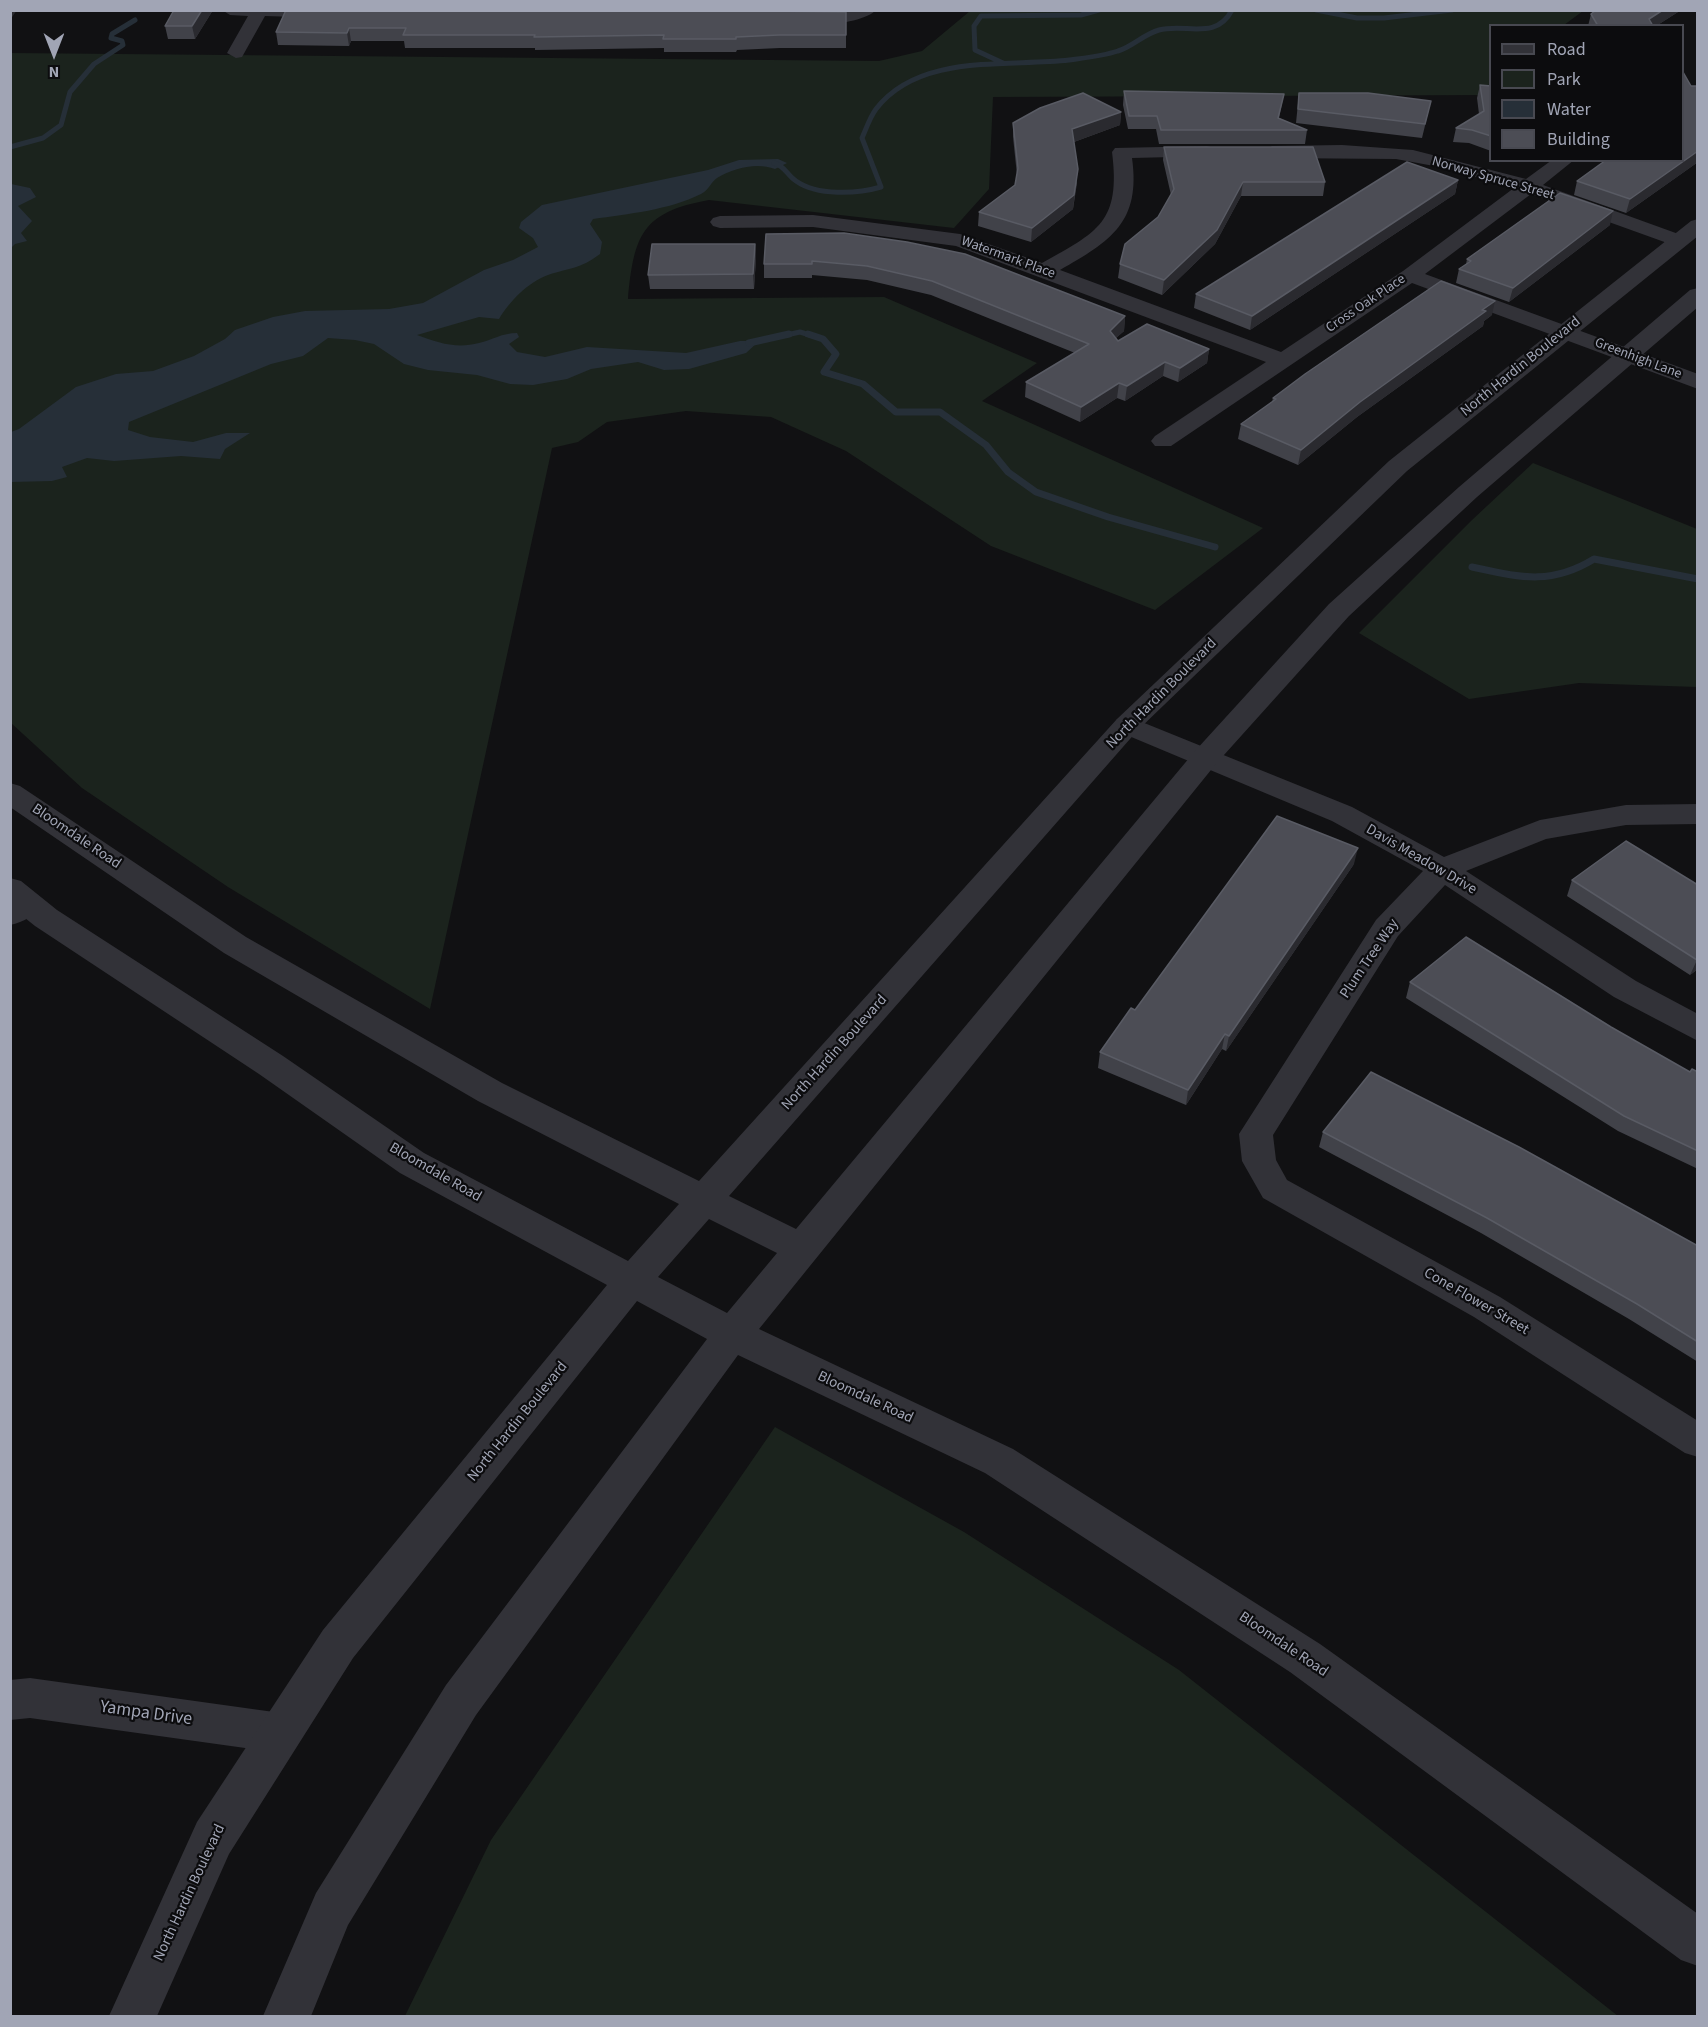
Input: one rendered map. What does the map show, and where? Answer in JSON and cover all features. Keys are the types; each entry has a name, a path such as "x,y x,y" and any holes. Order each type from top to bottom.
{"street":[{"path":"230,10 341,13"},
{"path":"790,17 849,18 868,10"},
{"path":"236,53 259,11"},
{"path":"1043,271 1106,234 1124,203 1126,174 1122,152 1225,152"},
{"name":"Norway Spruce Street","path":"1248,152 1352,152 1411,156 1470,170 1528,188 1677,240"},
{"name":"Cross Oak Place","path":"1163,441 1410,275 1561,162"},
{"name":"Watermark Place","path":"720,222 813,221 949,238 1282,360"},
{"name":"North Hardin Boulevard","path":"133,2016 213,1838 338,1644 632,1281 1127,725 1398,466 1698,225"},
{"name":"Greenhigh Lane","path":"1410,275 1566,331 1698,382"},
{"path":"287,2016 332,1909 461,1700 732,1334 1205,758 1339,610 1468,492 1626,354 1698,295"},
{"name":"Davis Meadow Drive","path":"1127,725 1342,814 1442,869 1625,989 1698,1029"},
{"name":"Bloomdale Road","path":"10,793 235,945 490,1092 802,1249"},
{"name":"Plum Tree Way","path":"1259,1161 1256,1134 1387,928 1442,869 1540,830 1626,814 1698,814"},
{"name":"Bloomdale Road","path":"16,902 46,918 271,1065 412,1162 732,1334 999,1461 1305,1658 1698,1943"},
{"name":"Cone Flower Street","path":"1259,1161 1275,1189 1487,1307 1698,1441"},
{"name":"Yampa Drive","path":"10,1700 30,1698 280,1733"}],"green space":[{"path":"970,11 1583,11 1565,24 1489,24 1489,95 993,97 989,189 954,228 709,200 687,205 656,220 646,230 639,243 630,277 628,299 884,297 1037,363 982,401 1263,528 1155,610 991,546 846,451 771,417 686,411 607,422 578,442 552,448 430,1009 228,887 82,788 11,723 10,53 879,61 922,51"},
{"path":"1533,463 1697,529 1697,687 1579,683 1469,699 1359,633 1472,520"},
{"path":"775,1427 964,1532 1179,1670 1618,2016 405,2016 491,1840"}],"water":[{"path":"778,159 787,163 775,169 753,166 730,171 717,178 703,193 676,204 648,211 593,219 590,224 602,242 600,254 580,266 533,282 514,299 499,319 479,317 417,335 440,343 471,345 502,335 517,333 519,337 509,344 517,352 545,357 587,347 686,353 740,341 759,341 746,353 689,369 664,370 638,362 591,369 567,379 533,385 510,384 477,375 428,370 404,364 374,344 328,338 303,356 271,364 129,422 128,430 150,437 193,442 226,433 250,433 225,449 220,459 181,456 114,461 87,458 62,467 67,477 52,481 11,482 11,432 19,429 76,387 116,374 153,371 194,356 225,339 235,330 273,317 305,311 389,309 423,303 484,270 513,260 538,247 533,238 519,228 521,222 542,205 708,170 739,160"},
{"path":"11,184 30,188 36,197 18,206 32,221 21,233 27,241 15,244 11,248"}],"building":[{"path":"174,10 202,10 192,26 165,26"},
{"path":"286,10 846,12 846,35 663,39 664,35 534,37 535,35 403,35 406,28 349,28 347,33 276,32"},
{"path":"1596,10 1663,10 1649,19 1652,24 1597,24 1591,14"},
{"path":"1684,74 1691,86 1698,86 1698,151 1684,161"},
{"path":"1480,85 1489,86 1489,135 1456,128 1484,111"},
{"path":"1124,91 1284,94 1278,118 1307,130 1161,130 1157,116 1129,116"},
{"path":"1083,93 1121,112 1072,129 1078,169 1074,195 1032,228 979,212 1015,185 1018,168 1013,123 1040,108"},
{"path":"1299,93 1368,93 1431,101 1425,124 1298,109"},
{"path":"1164,147 1313,147 1325,182 1243,182 1217,230 1164,280 1120,264 1125,244 1158,217 1174,189"},
{"path":"1407,162 1458,180 1252,316 1196,294"},
{"path":"1603,162 1682,162 1630,199 1577,181"},
{"path":"1560,193 1613,211 1513,288 1459,269 1471,261 1467,259"},
{"path":"844,233 907,242 965,254 1125,316 1110,331 1118,341 1147,324 1209,349 1180,368 1165,362 1127,386 1119,383 1081,407 1026,382 1089,344 932,281 867,266 812,261 812,264 764,264 766,234"},
{"path":"652,244 755,244 753,274 648,275"},
{"path":"1441,281 1495,301 1482,310 1486,311 1360,402 1301,450 1241,424 1276,399 1273,398 1305,374"},
{"path":"1277,816 1358,848 1229,1036 1225,1034 1188,1090 1100,1052 1131,1008 1135,1010"},
{"path":"1626,841 1698,885 1697,960 1572,880"},
{"path":"1466,937 1611,1027 1690,1072 1692,1069 1698,1072 1698,1151 1624,1116 1410,982"},
{"path":"1371,1072 1519,1147 1698,1246 1698,1342 1637,1304 1487,1218 1323,1132"}],"waterway":[{"path":"1003,63 975,50 974,26 981,16 1081,15 1099,10"},
{"path":"774,163 781,166 796,181 815,189 849,192 881,187 862,138 876,109 894,91 915,79 965,66 1069,60 1106,54 1123,49 1159,30 1200,29 1218,25 1232,10"},
{"path":"1316,10 1357,18 1384,18 1452,10"},
{"path":"10,147 43,138 61,125 70,92 94,64 123,45 122,41 111,38 112,34 135,20"},
{"path":"782,336 800,332 813,336"},
{"path":"749,343 789,334"},
{"path":"808,334 823,339 836,354 824,372 863,384 896,412 940,412 986,445 1008,472 1036,492 1108,517 1215,547"},
{"path":"1472,567 1534,577 1563,573 1594,559 1698,579"}]}
